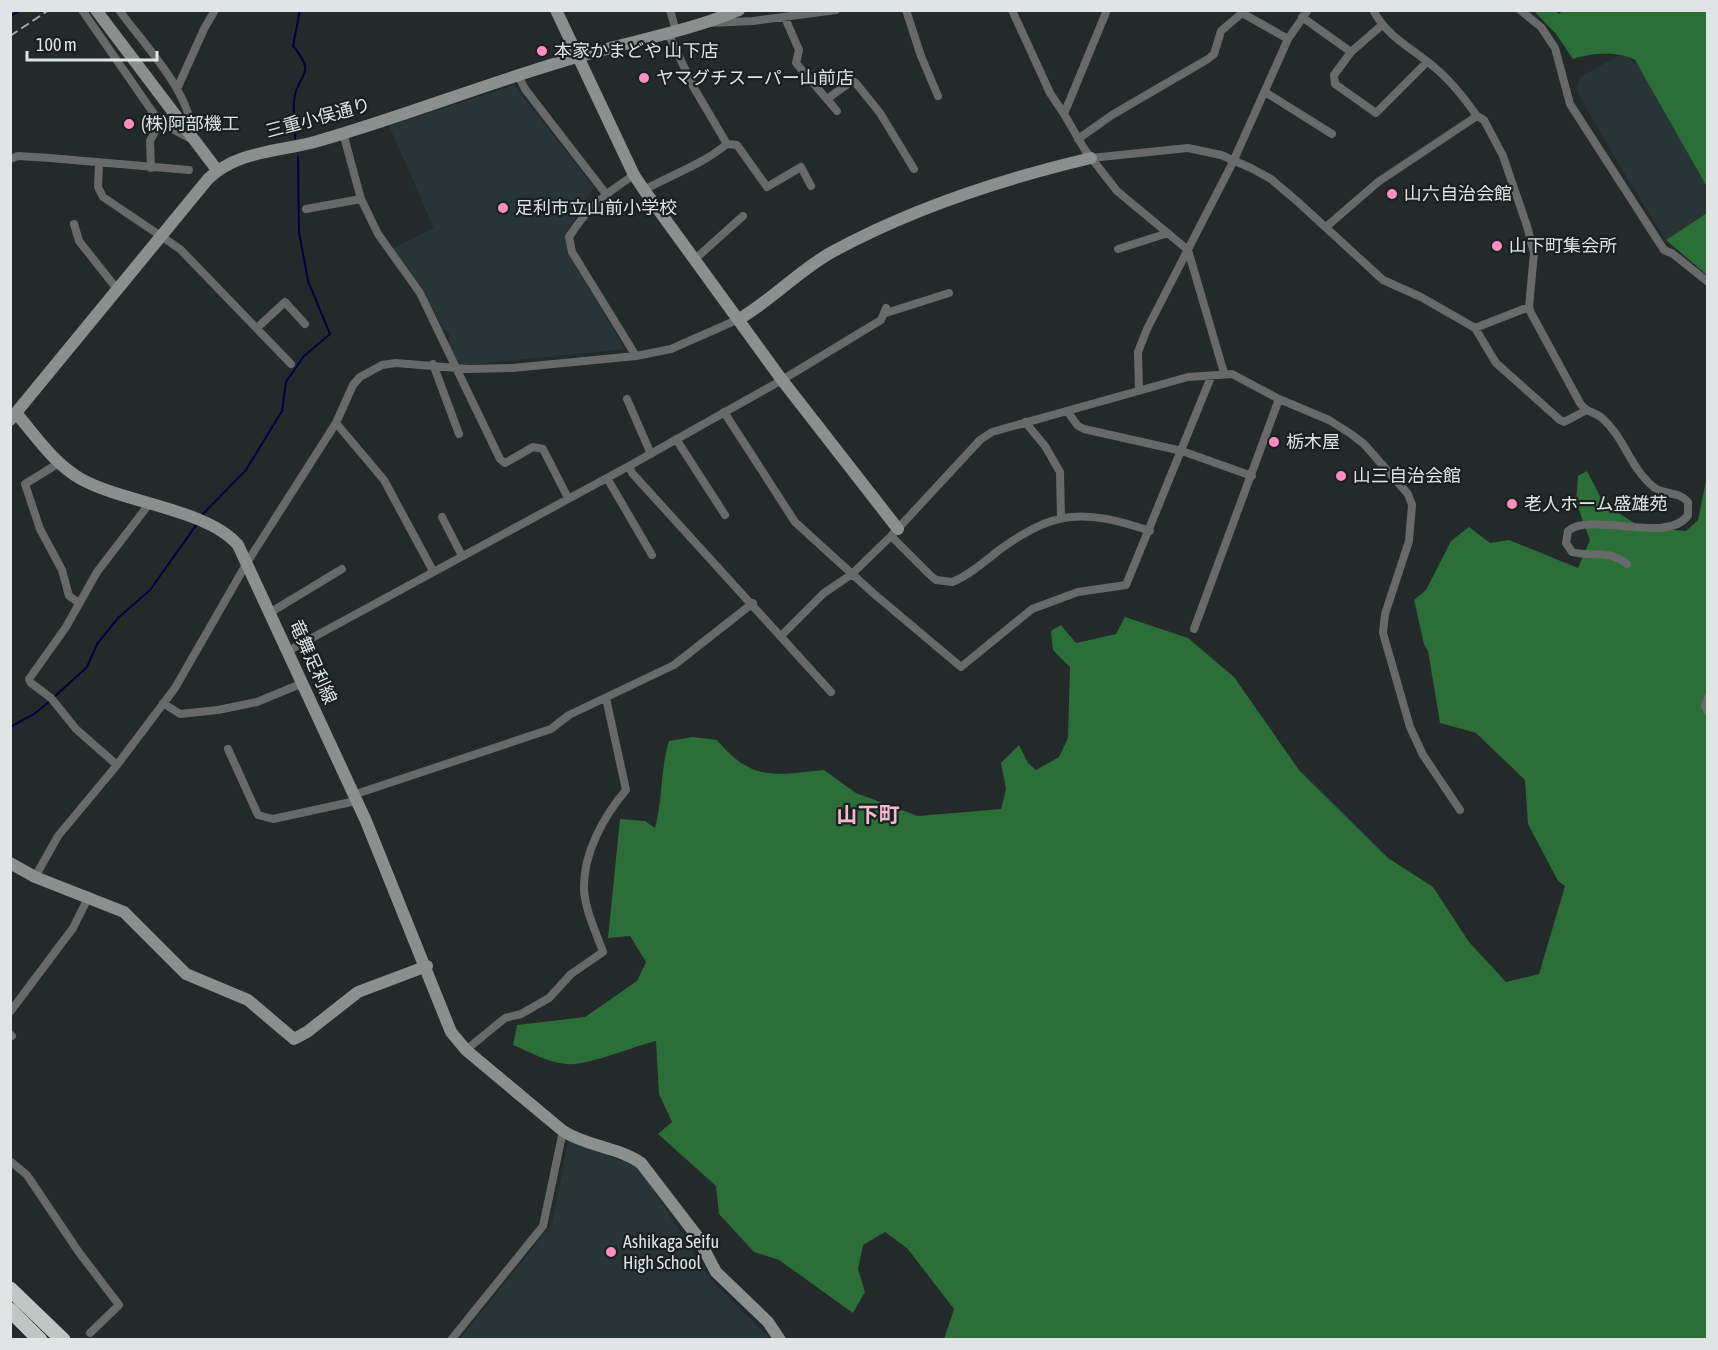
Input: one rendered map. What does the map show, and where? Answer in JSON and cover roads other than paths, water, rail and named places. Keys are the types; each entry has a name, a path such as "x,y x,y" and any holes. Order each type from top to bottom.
{"highway":[{"path":"10,1288 63,1340"},
{"path":"10,1310 40,1340"}],"street":[{"path":"82,10 161,120 193,140"},
{"path":"96,10 217,170"},
{"path":"119,10 177,89 190,113 193,140"},
{"path":"177,89 215,10"},
{"path":"556,10 634,175 894,533 930,575 936,580 952,582 1031,528 1061,519 1085,516 1106,517 1150,531"},
{"path":"670,10 672,32 694,88 704,101 727,144"},
{"name":"三重小俣通り","path":"12,413 217,170 258,153 316,141 518,75 708,23 739,10"},
{"path":"708,23 785,18 836,10"},
{"path":"906,10 938,96"},
{"path":"1012,10 1050,93 1091,158 1117,191 1188,250 1224,373"},
{"path":"1064,114 1107,10"},
{"path":"1373,10 1382,25 1433,66 1485,122 1503,156 1527,226 1534,261 1529,307 1585,411 1600,416 1610,426 1623,441 1630,461 1656,489 1683,496 1688,502 1688,515 1673,526 1621,528 1587,524 1577,525 1568,531 1566,543 1572,552 1605,553 1618,556 1627,564"},
{"path":"1520,10 1541,27 1555,48 1570,104 1664,250 1673,254 1707,282"},
{"path":"1078,139 1112,115 1208,59 1214,54 1221,31 1242,14 1288,39"},
{"path":"1139,391 1138,352 1147,328 1233,160 1288,39 1305,14 1351,52"},
{"path":"785,18 799,50 796,63 837,111"},
{"path":"1382,25 1351,52 1334,75 1333,81 1376,113 1381,111 1427,62"},
{"path":"518,75 525,89 606,194"},
{"path":"827,99 852,81 855,82 880,113 914,169"},
{"path":"1265,92 1332,134"},
{"path":"1326,227 1378,182 1477,116"},
{"path":"151,168 150,141 161,120"},
{"path":"343,132 360,199 378,234 420,293 500,459 505,463 534,447 543,449 568,498"},
{"path":"644,190 678,171 711,158 727,144 737,145 767,187 801,167 811,186"},
{"path":"10,148 14,158 189,170"},
{"path":"35,877 58,836 117,765 192,662 248,561 336,423 353,385 371,370 396,363 512,368 636,356 671,349 739,319 806,268 871,234 965,194 1091,158 1174,148 1204,151 1233,160 1270,179 1383,280 1421,297 1475,328 1496,363 1560,420 1564,422 1585,411"},
{"path":"99,163 98,187 103,197 161,235 198,265 291,364"},
{"path":"634,175 606,194 584,213 569,237 572,252 636,356"},
{"path":"306,209 360,199"},
{"path":"695,259 744,216"},
{"path":"74,224 79,241 117,289"},
{"path":"1118,249 1168,233"},
{"path":"288,651 651,454 782,380 881,320 886,310 949,293"},
{"path":"258,327 285,302 305,324"},
{"path":"1475,328 1529,307"},
{"path":"433,364 459,434"},
{"path":"781,636 824,593 852,574 894,533 980,440 992,432 1188,378 1211,377 1224,373 1237,375 1279,399 1329,420 1351,434 1364,444 1411,499 1409,541 1385,614 1383,633 1410,727 1423,755 1460,810"},
{"path":"724,412 789,515 852,574 960,668 1032,609 1078,592 1126,585 1211,377"},
{"path":"627,399 651,454"},
{"path":"1194,629 1279,399"},
{"path":"1067,411 1078,426 1084,429 1182,451 1252,476"},
{"name":"竜舞足利線","path":"12,413 59,463 86,482 222,531 238,545 248,561 355,798 456,1039 466,1050 563,1131 584,1142 632,1156 641,1163 697,1236 716,1272 768,1322 780,1340"},
{"path":"1025,422 1045,446 1059,472 1061,519"},
{"path":"336,423 384,480 433,572"},
{"path":"676,439 725,516"},
{"path":"59,463 25,484 40,529 62,570 69,596 78,602"},
{"path":"629,466 831,692"},
{"path":"607,478 652,555"},
{"path":"117,765 76,729 51,698 29,679 66,627 78,602 120,539 149,504"},
{"path":"442,517 462,556"},
{"path":"271,612 342,569"},
{"path":"228,749 258,815 273,819 355,798 550,729 568,715 674,665 753,603"},
{"path":"163,703 180,714 218,710 257,702 303,683"},
{"path":"466,1050 505,1018 521,1014 549,998 571,974 603,952 589,914 584,887 593,845 602,824 626,790 606,698"},
{"path":"1707,698 1705,706 1707,712"},
{"path":"10,863 35,877 89,896 134,919 186,974 248,1000 294,1039 307,1032 358,992 427,966"},
{"path":"10,1012 73,928 89,896"},
{"path":"451,1340 543,1226 563,1131"},
{"path":"10,1161 27,1175 84,1260 119,1305 90,1333"}],"waterway":[{"path":"10,17 20,10"},
{"path":"295,139 294,101 305,70 301,56 293,46 300,10"},
{"path":"201,516 246,470 282,411 286,382 304,356 330,334 308,281 299,232 298,157"},
{"path":"53,698 87,667 97,644 118,618 150,590 197,524"},
{"path":"10,727 34,714 49,702"}],"railway":[{"path":"10,36 49,10"}],"place":[{"name":"本家かまどや 山下店","path":"542,51"},
{"name":"ヤマグチスーパー山前店","path":"644,78"},
{"name":"(株)阿部機工","path":"129,124"},
{"name":"山六自治会館","path":"1392,194"},
{"name":"足利市立山前小学校","path":"503,208"},
{"name":"山下町集会所","path":"1497,246"},
{"name":"栃木屋","path":"1274,442"},
{"name":"山三自治会館","path":"1341,476"},
{"name":"老人ホーム盛雄苑","path":"1512,504"},
{"name":"Ashikaga Seifu High School","path":"611,1252"}],"district":[{"name":"山下町","path":"868,815"}]}
